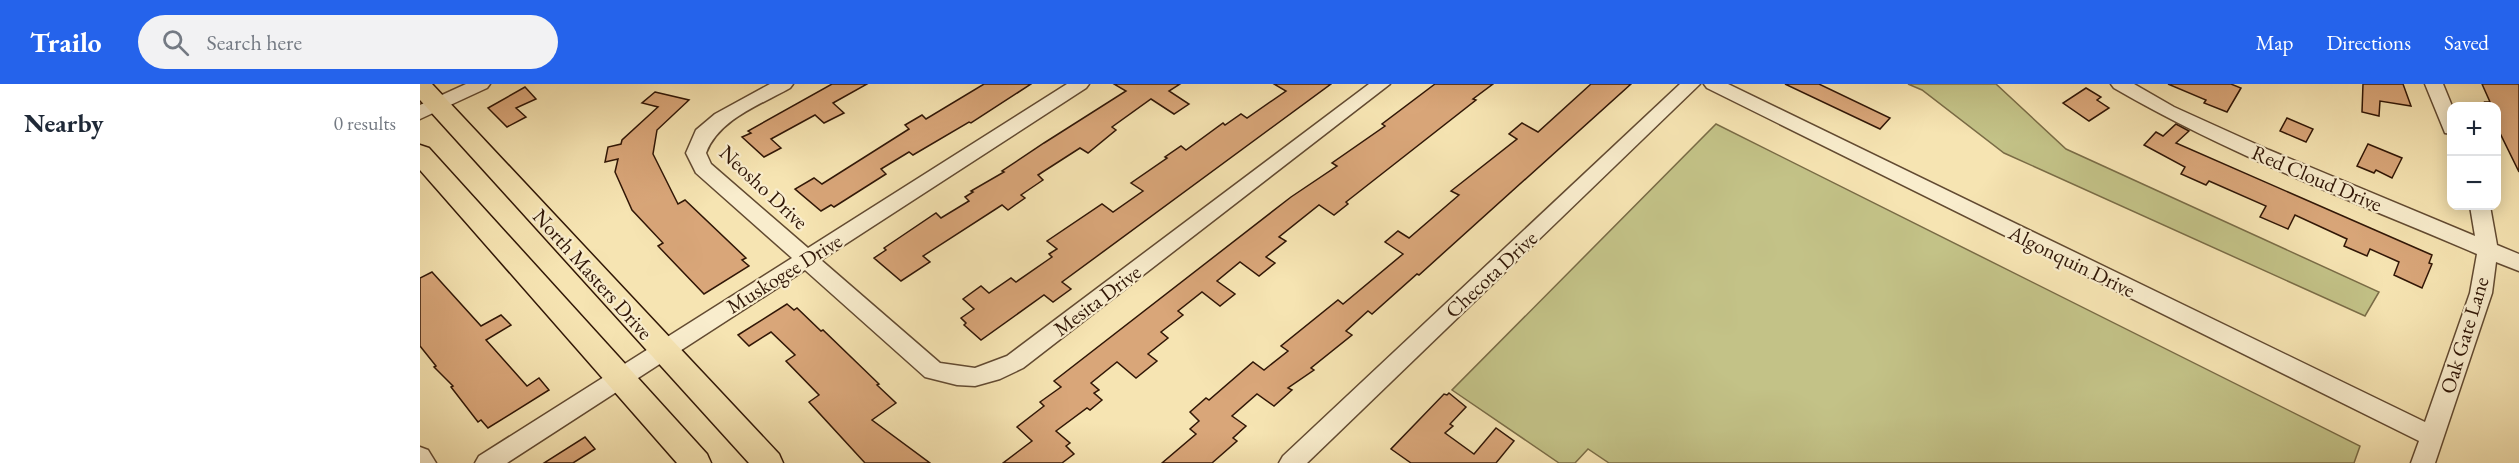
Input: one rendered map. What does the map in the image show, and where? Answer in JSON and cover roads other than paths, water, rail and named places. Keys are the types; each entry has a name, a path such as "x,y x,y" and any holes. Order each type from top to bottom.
{"main road":[{"name":"North Masters Drive","path":"420,85 429,109 768,463"},
{"path":"420,154 696,463"}],"street":[{"path":"429,109 481,84"},
{"name":"Neosho Drive","path":"784,84 722,118 703,135 696,153 703,168 807,258"},
{"name":"Muskogee Drive","path":"488,463 1080,84"},
{"name":"Mesita Drive","path":"807,258 933,370 961,378 988,375 1015,362 1381,84"},
{"name":"Checota Drive","path":"1291,463 1691,84"},
{"name":"Algonquin Drive","path":"1713,84 2432,436"},
{"name":"Red Cloud Drive","path":"2120,84 2167,111 2262,155 2519,263"},
{"path":"2434,84 2447,118"},
{"name":"Oak Gate Lane","path":"2423,463 2481,293 2488,250 2481,210"},
{"path":"420,457 424,463"}]}
